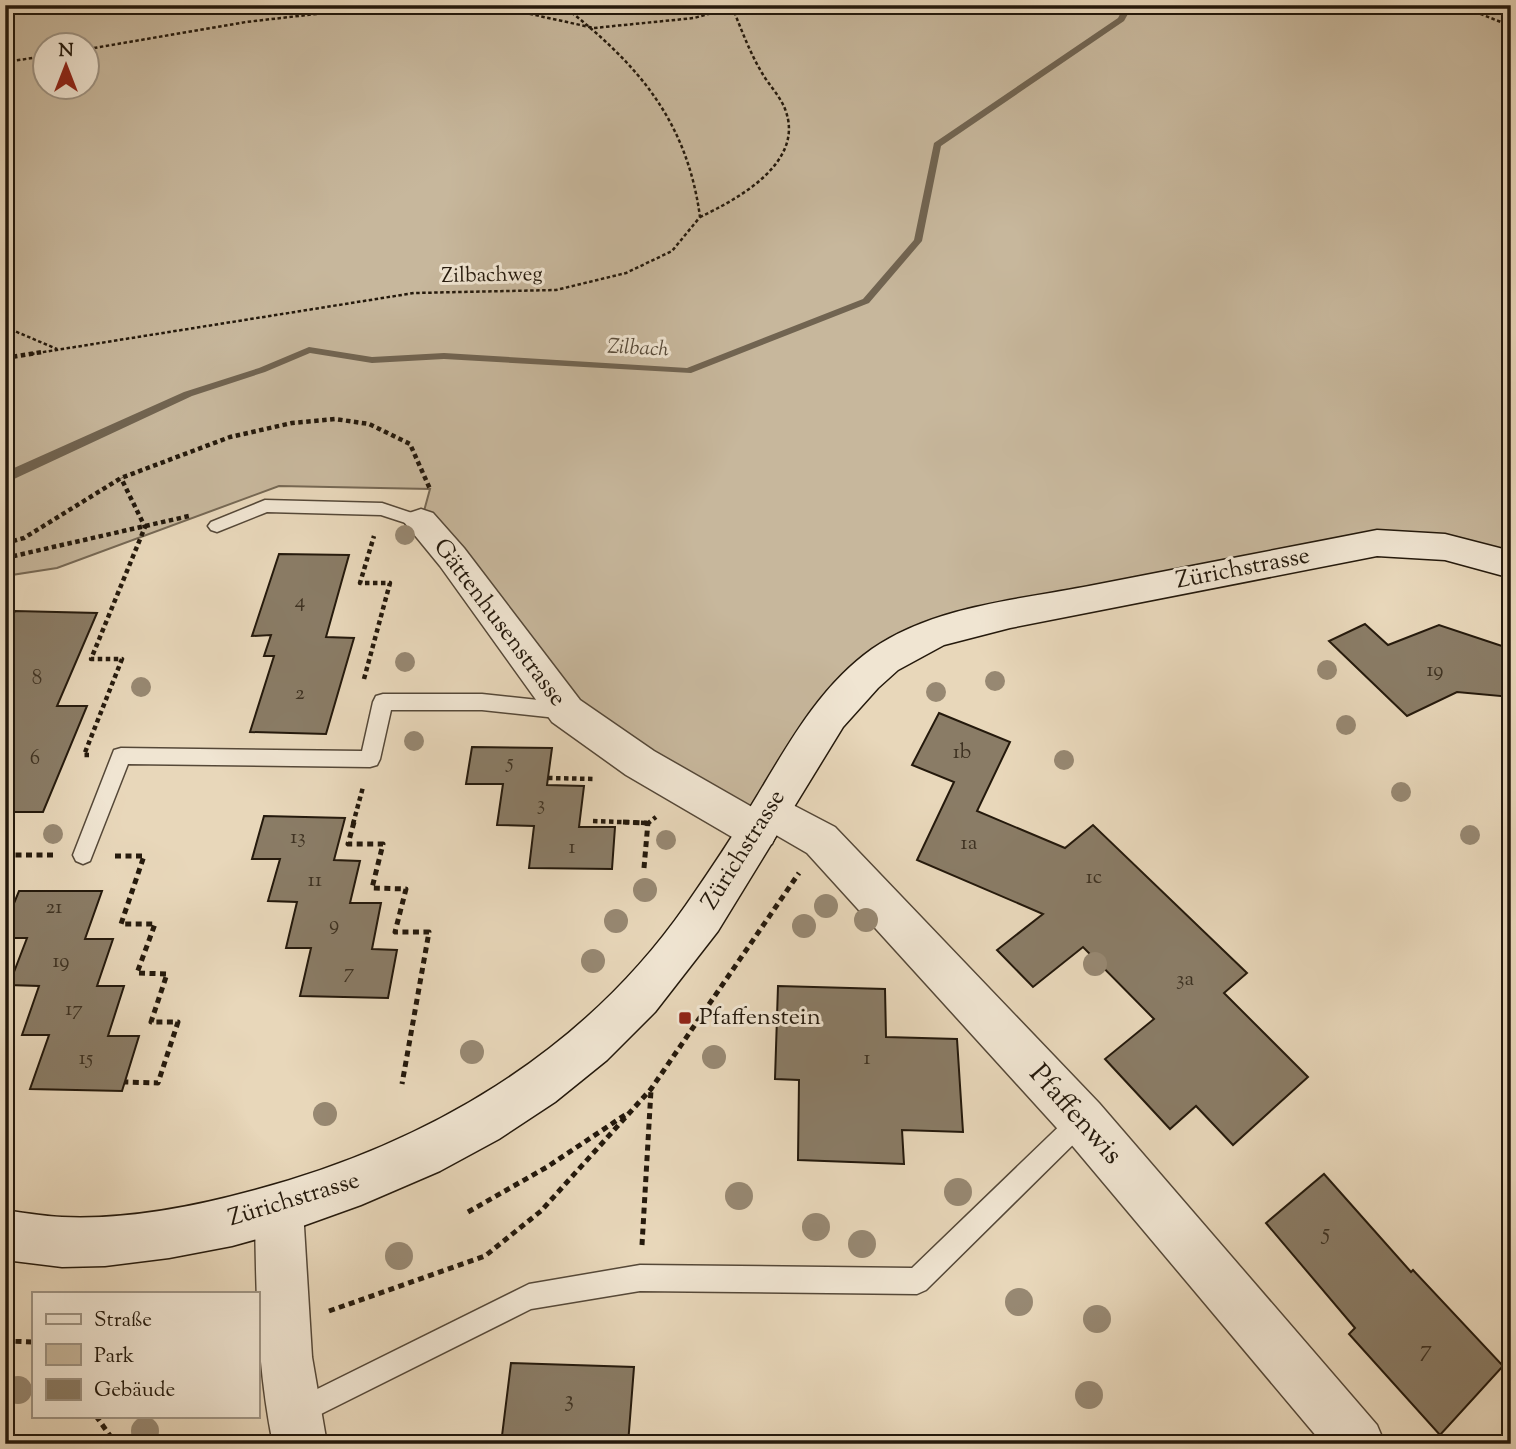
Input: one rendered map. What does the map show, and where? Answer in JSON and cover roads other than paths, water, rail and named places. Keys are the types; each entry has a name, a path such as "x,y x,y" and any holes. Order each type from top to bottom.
{"street":[{"name":"Gättenhusenstrasse","path":"421,522 452,557 566,712 640,763 691,792 764,821"},
{"name":"Zürichstrasse","path":"5,1235 58,1242 156,1236 279,1210 361,1181 466,1134 542,1085 623,1018 682,947 764,821 816,732 851,691 888,658 907,646 944,632 1002,618 1377,543 1426,543 1457,547 1511,565"},
{"name":"Pfaffenwis","path":"764,821 821,840 1083,1120 1358,1444"},
{"path":"279,1210 284,1327 296,1429"}],"lane":[{"name":"Gättenhusenstrasse","path":"217,526 265,506 382,509 421,522"},
{"path":"83,855 121,756 369,759 383,702 482,702 566,712"},
{"path":"296,1429 528,1297 640,1278 917,1281 1083,1120"}],"waterway":[{"name":"Zilbach","path":"5,476 188,394 262,370 309,350 372,360 444,356 688,371 866,301 918,241 937,145 1121,19 1129,5"}],"place":[{"name":"Pfaffenstein","path":"685,1018"}]}
